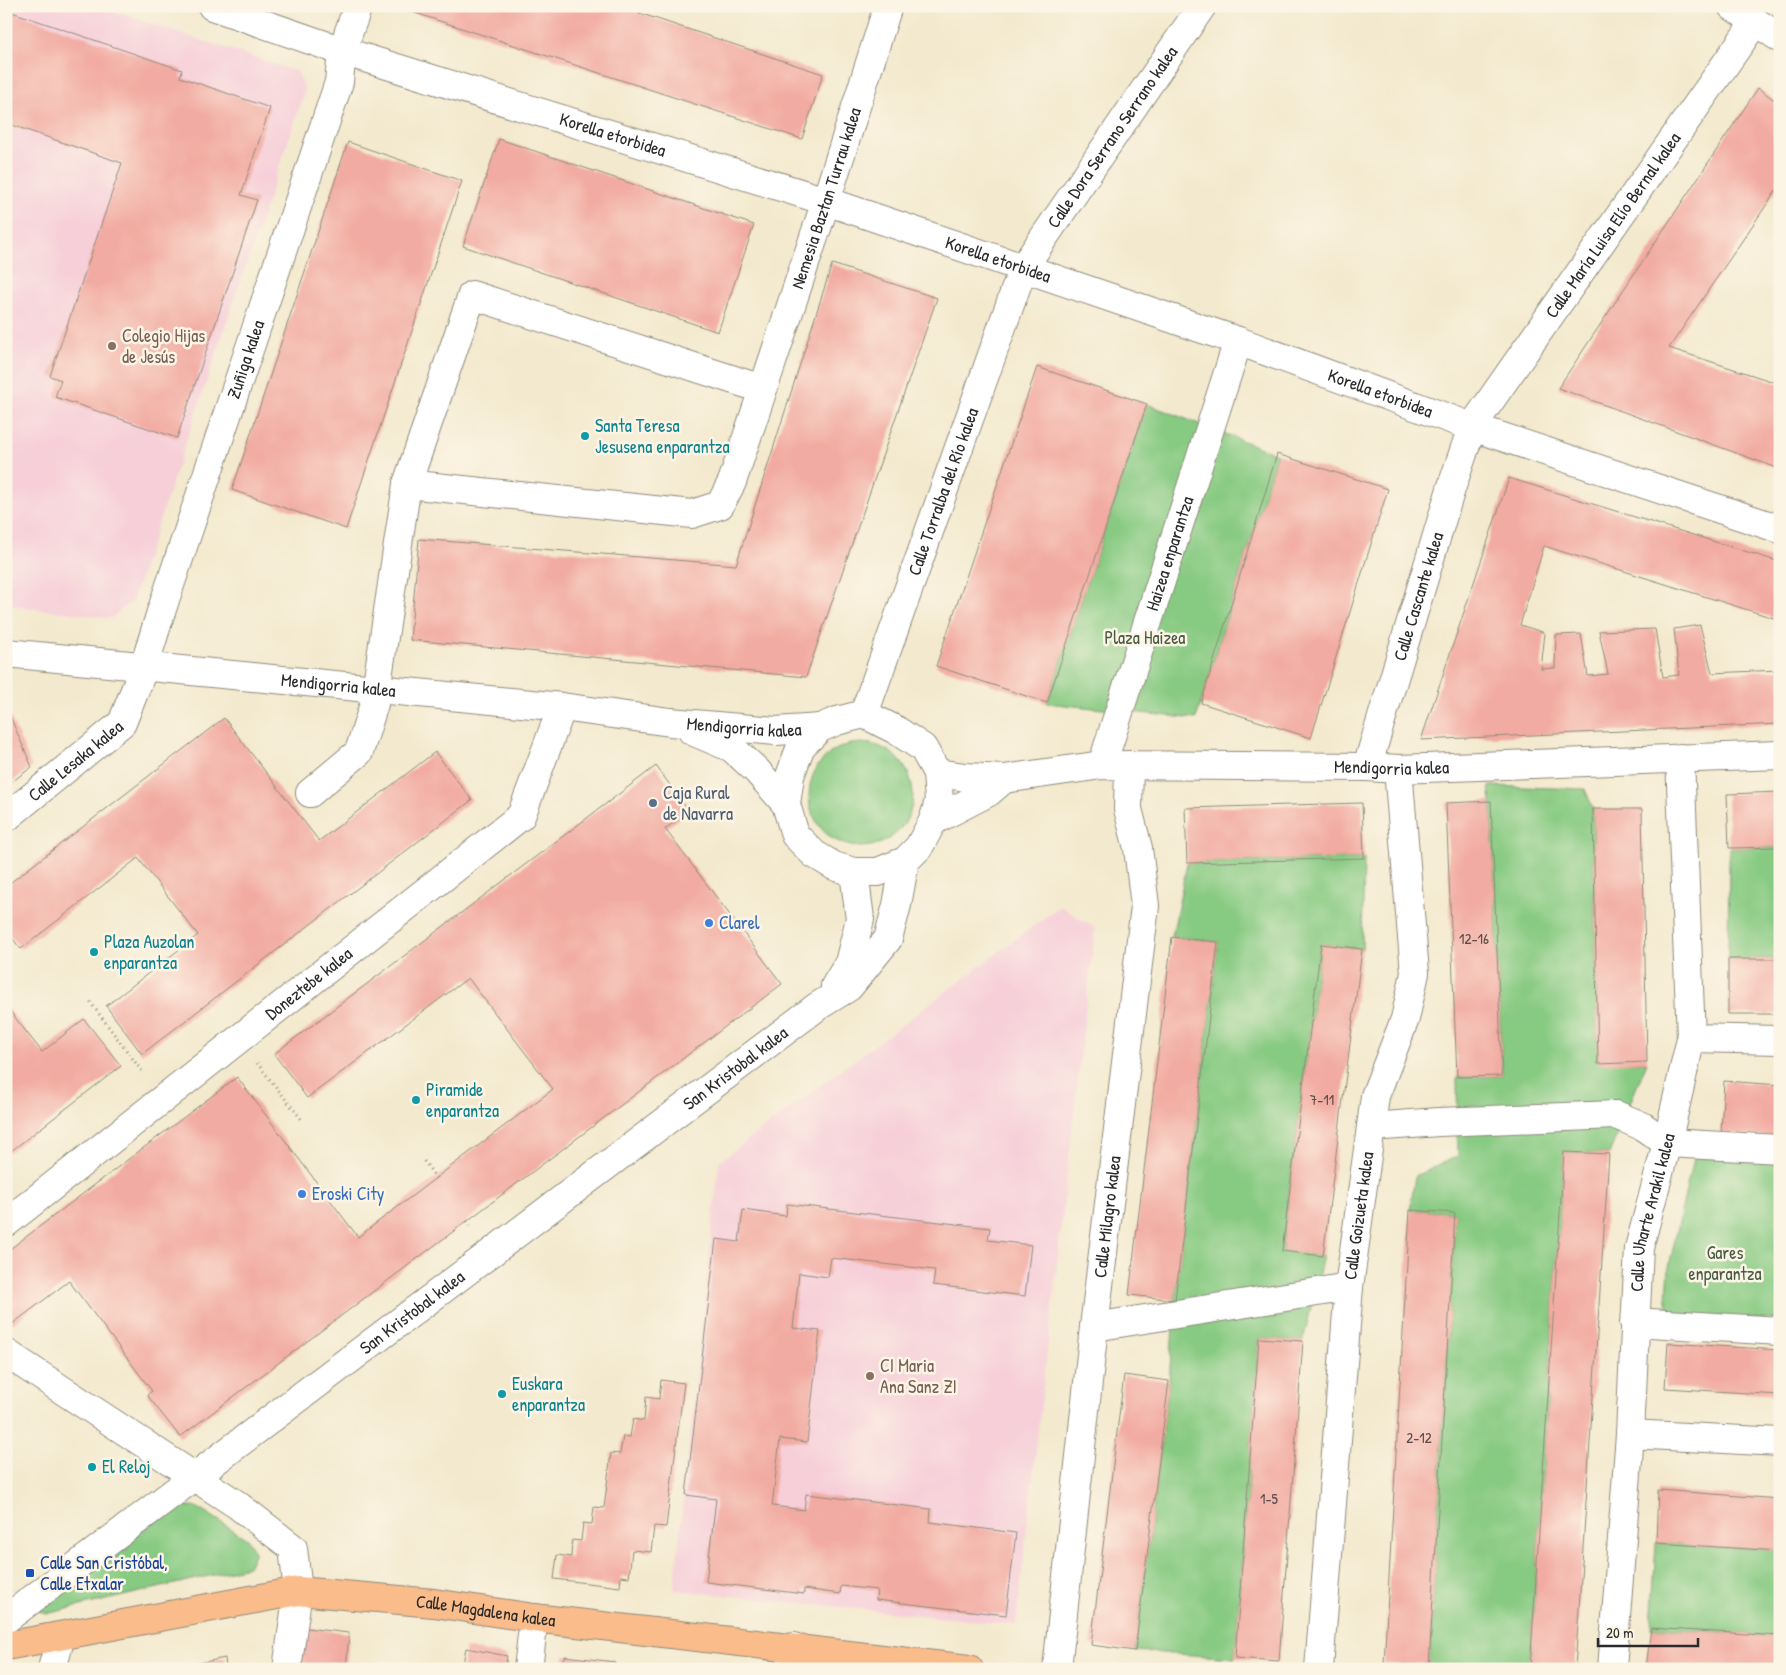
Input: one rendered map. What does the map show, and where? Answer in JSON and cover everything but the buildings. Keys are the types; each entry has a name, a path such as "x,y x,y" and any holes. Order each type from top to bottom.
{"main road":[{"name":"Calle Magdalena kalea","path":"6,1646 298,1590 434,1603 793,1658 969,1669"}],"street":[{"name":"Korella etorbidea","path":"212,6 342,51 826,201 1238,341 1472,427 1780,529"},
{"name":"Zuñiga kalea","path":"144,667 166,596 340,82 342,51 358,6"},
{"name":"Nemesia Baztan Turrau kalea","path":"762,389 826,201 888,6"},
{"name":"Calle Dora Serrano Serrano kalea","path":"1023,268 1202,6"},
{"path":"1732,6 1780,38"},
{"name":"Calle María Luisa Elío Bernal kalea","path":"1472,427 1754,22"},
{"name":"Calle Torralba del Río kalea","path":"864,714 1023,268"},
{"path":"310,793 359,752 377,689 407,484 472,295 762,389 732,482 720,504 692,514 407,484"},
{"name":"Haizea enparantza","path":"1102,765 1238,341"},
{"name":"Calle Cascante kalea","path":"1368,767 1451,490 1472,427"},
{"name":"Mendigorria kalea","path":"6,653 562,707 670,722 776,731 820,728"},
{"name":"Calle Lesaka kalea","path":"6,818 122,723 144,667"},
{"name":"Doneztebe kalea","path":"6,1223 520,816 562,707"},
{"path":"864,714 896,730 923,748 938,773 939,801 933,822 919,847 905,861 878,872 854,872 834,866 814,854 795,835 786,804 790,776 801,746 820,728 837,720 864,714"},
{"name":"Mendigorria kalea","path":"670,722 732,748 757,771 786,804"},
{"name":"Mendigorria kalea","path":"938,773 965,777 1004,779 1102,765 1368,767 1398,769 1780,755"},
{"name":"Calle Uharte Arakil kalea","path":"1612,1669 1630,1434 1638,1248 1667,1143 1691,1038 1680,758"},
{"name":"Calle Milagro kalea","path":"1058,1669 1094,1327 1145,906 1138,848 1128,809 1129,765"},
{"name":"Calle Goizueta kalea","path":"1319,1669 1349,1287 1375,1096 1405,1019 1415,972 1398,769"},
{"path":"933,822 989,792 1004,779"},
{"name":"San Kristobal kalea","path":"6,1619 818,1006 848,987 888,939 897,905 905,861"},
{"name":"San Kristobal kalea","path":"818,1006 834,988 851,954 860,919 854,872"},
{"path":"1691,1038 1780,1040"},
{"path":"1371,1127 1439,1122 1616,1115 1642,1126 1667,1143 1780,1149"},
{"path":"1094,1327 1349,1287"},
{"path":"1634,1322 1780,1330"},
{"path":"6,1353 195,1476 236,1504 293,1548 298,1590 287,1669"},
{"path":"1630,1434 1780,1442"},
{"path":"528,1669 534,1618"},
{"path":"52,1669 61,1636"}],"path":[{"path":"90,1002 162,1099"},
{"path":"238,1039 302,1120"},
{"path":"424,1161 436,1178"}],"shaded area":[{"name":"Colegio Hijas de Jesús","path":"6,6 97,6 298,72 305,91 132,601 111,618 6,605"},
{"name":"CI Maria Ana Sanz ZI","path":"1060,906 1095,928 1016,1625 674,1590 719,1162"}],"green space":[{"name":"Plaza Haizea","path":"1147,404 1277,454 1196,719 1047,703"},
{"path":"861,743 881,747 898,758 909,775 913,795 909,815 898,832 881,843 861,847 841,843 824,832 813,815 809,795 813,775 824,758 841,747"},
{"path":"1489,786 1585,789 1593,809 1598,1063 1647,1062 1609,1154 1564,1152 1530,1669 1444,1669 1429,1667 1455,1213 1410,1210 1415,1176 1458,1156 1457,1077 1502,1076"},
{"path":"1780,847 1780,959 1728,959 1729,848"},
{"path":"1364,858 1362,949 1321,944 1282,1250 1323,1256 1303,1341 1259,1338 1235,1658 1135,1651 1169,1381 1175,1300 1218,942 1172,937 1187,863"},
{"name":"Gares enparantza","path":"1694,1154 1780,1159 1780,1319 1666,1315 1669,1267"},
{"path":"194,1506 247,1539 253,1548 254,1554 249,1565 243,1568 46,1614 39,1611 37,1607 164,1515 180,1507"},
{"path":"1656,1543 1780,1551 1780,1636 1651,1628"}],"place":[{"name":"Colegio Hijas de Jesús","path":"112,346"},
{"name":"Santa Teresa Jesusena enparantza","path":"585,436"},
{"name":"Caja Rural de Navarra","path":"653,803"},
{"name":"Clarel","path":"709,923"},
{"name":"Plaza Auzolan enparantza","path":"94,952"},
{"name":"Piramide enparantza","path":"416,1100"},
{"name":"Eroski City","path":"302,1194"},
{"name":"CI Maria Ana Sanz ZI","path":"870,1376"},
{"name":"Euskara enparantza","path":"502,1394"},
{"name":"El Reloj","path":"92,1467"},
{"name":"Calle San Cristóbal, Calle Etxalar","path":"30,1573"}]}
